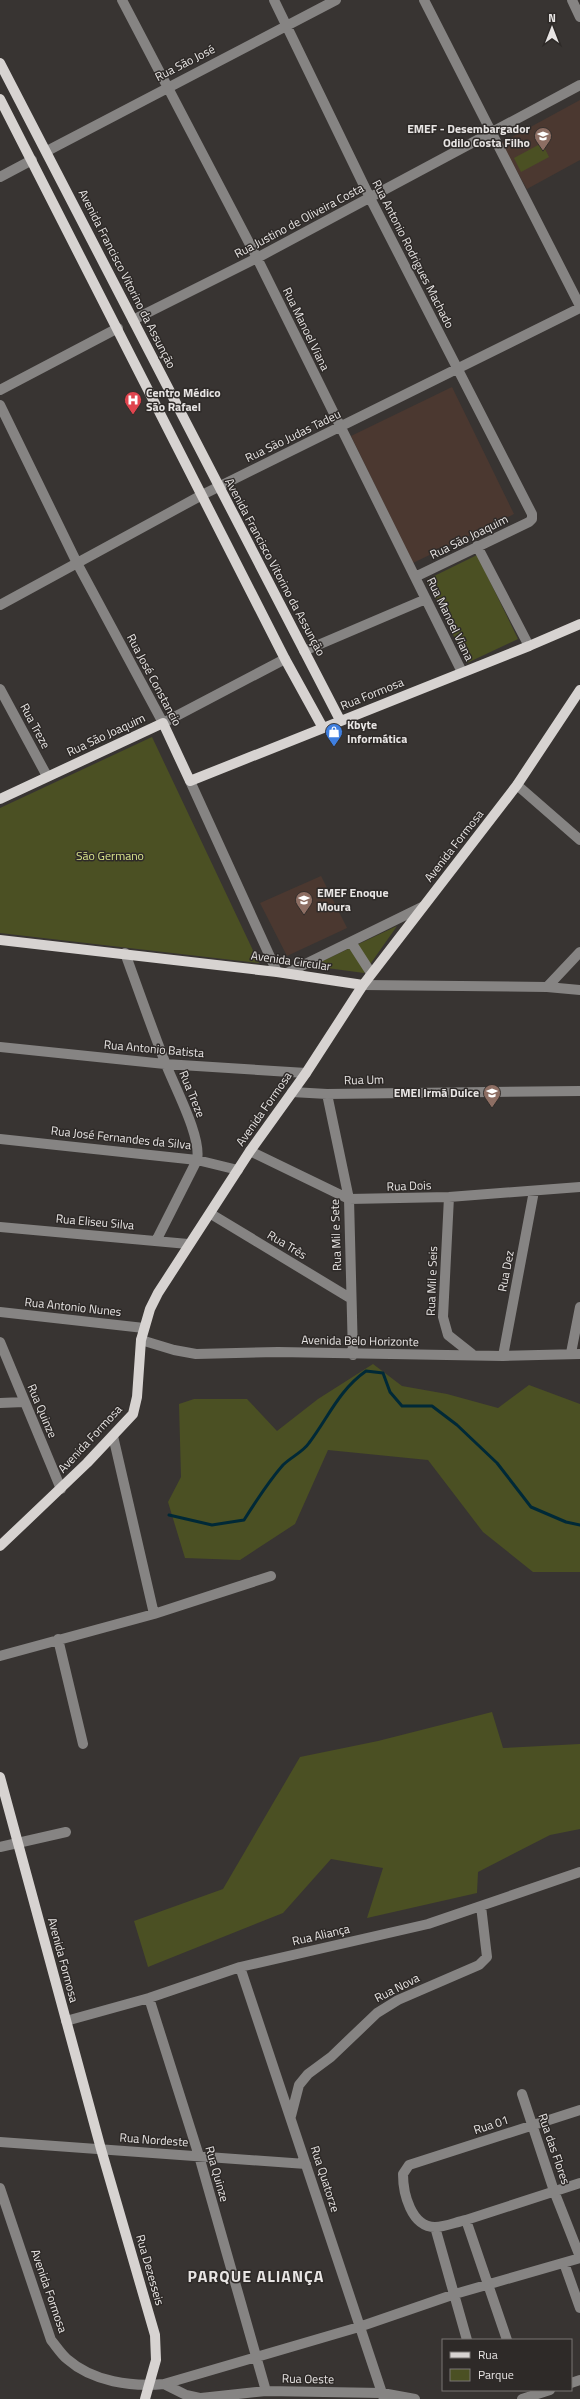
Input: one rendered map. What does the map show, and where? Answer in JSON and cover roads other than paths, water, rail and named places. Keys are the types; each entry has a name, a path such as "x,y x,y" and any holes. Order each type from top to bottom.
{"main road":[{"name":"Avenida Francisco Vitorino da Assunção","path":"0,63 47,151 218,487 340,720"},
{"path":"16,93 0,100 75,243 286,659 323,728"},
{"path":"75,243 90,236"},
{"name":"Rua Formosa","path":"190,781 340,720 565,632 580,624"},
{"name":"Avenida Formosa","path":"0,1546 61,1489 128,1420 136,1406 141,1340 144,1328 158,1293 188,1244 211,1214 250,1151 306,1073 371,973 471,847 517,785 580,690"},
{"name":"Rua São Joaquim","path":"0,799 162,723"},
{"name":"Rua José Constancio","path":"162,723 190,781"},
{"name":"Avenida Circular","path":"0,940 282,972 363,985"},
{"name":"Avenida Formosa","path":"0,1777 101,2149"},
{"name":"Rua Dezesseis","path":"101,2149 155,2335 157,2353 150,2385 145,2399"}],"street":[{"name":"Rua Manoel Viana","path":"122,0 257,258 462,672"},
{"name":"Rua Antonio Rodrigues Machado","path":"274,0 370,198 532,513 532,518"},
{"name":"Rua São José","path":"47,151 336,0"},
{"path":"424,0 580,307"},
{"path":"572,0 580,16"},
{"name":"Rua Justino de Oliveira Costa","path":"133,320 257,258 580,85"},
{"path":"0,177 32,160"},
{"name":"Rua São Judas Tadeu","path":"0,605 202,495 341,428 580,307"},
{"path":"0,390 118,328"},
{"name":"Rua José Constancio","path":"0,405 77,563 162,723"},
{"name":"Rua São Joaquim","path":"415,577 529,522 532,518"},
{"path":"477,546 529,646"},
{"path":"304,651 426,598"},
{"name":"Rua São Joaquim","path":"162,723 286,659"},
{"name":"Rua Treze","path":"0,689 47,776"},
{"name":"Rua José Constancio","path":"190,781 282,972"},
{"path":"517,785 580,840"},
{"path":"282,972 351,942 422,907"},
{"path":"351,942 371,973"},
{"path":"547,987 580,952"},
{"name":"Rua Treze","path":"125,953 165,1064 195,1135 198,1150 197,1160 156,1241"},
{"name":"Avenida Circular","path":"363,985 547,987 580,990"},
{"name":"Rua Antonio Batista","path":"0,1048 165,1064 306,1073"},
{"name":"Rua Um","path":"292,1092 326,1094 580,1091"},
{"name":"Rua Mil e Sete","path":"326,1094 349,1199 350,1298 353,1354"},
{"name":"Rua José Fernandes da Silva","path":"0,1139 197,1160 238,1170"},
{"name":"Rua Dois","path":"250,1151 349,1199 449,1197 580,1187"},
{"name":"Rua Dez","path":"502,1356 534,1191"},
{"name":"Rua Mil e Seis","path":"449,1197 443,1317 448,1335 472,1354"},
{"name":"Rua Três","path":"211,1214 350,1298"},
{"name":"Rua Eliseu Silva","path":"0,1227 188,1244"},
{"path":"575,1353 580,1307"},
{"name":"Rua Antonio Nunes","path":"0,1312 144,1328"},
{"name":"Avenida Belo Horizonte","path":"141,1340 196,1354 472,1354 502,1356 575,1353"},
{"name":"Rua Quinze","path":"0,1342 61,1489"},
{"path":"0,1403 24,1402"},
{"path":"113,1436 154,1614"},
{"path":"0,1656 154,1614 271,1576"},
{"path":"58,1639 83,1744"},
{"path":"0,1847 66,1832"},
{"name":"Rua Aliança","path":"66,2020 149,1998 240,1967 428,1924 580,1872"},
{"name":"Rua Nova","path":"290,2118 299,2085 308,2074 331,2057 377,2013 398,2000 479,1965 487,1957 481,1906"},
{"name":"Rua Quatorze","path":"240,1967 383,2396"},
{"name":"Rua Quinze","path":"149,1998 199,2156 266,2391"},
{"name":"Rua das Flores","path":"522,2094 554,2191 580,2258"},
{"name":"Rua 01","path":"435,2227 420,2222 407,2202 403,2174 409,2165 580,2110"},
{"name":"Rua Nordeste","path":"0,2142 306,2164"},
{"path":"467,2339 435,2227 466,2220 580,2183"},
{"name":"Avenida Formosa","path":"0,2188 52,2340 67,2359 93,2376 120,2382 150,2385 164,2384 359,2327 455,2294 580,2258"},
{"path":"466,2220 507,2339"},
{"path":"564,2263 580,2308"},
{"name":"Rua Oeste","path":"164,2384 186,2395 202,2398 235,2396 266,2391 306,2396 383,2396 415,2399"},
{"path":"526,2396 546,2391"}],"waterway":[{"path":"169,1515 212,1525 244,1520 278,1471 286,1462 306,1446 348,1387 366,1371 383,1373 390,1392 402,1406 432,1406 457,1425 497,1463 531,1507 566,1522 580,1525"}],"place":[{"name":"EMEF - Desembargador Odilo Costa Filho","path":"543,151"},
{"name":"Centro Médico São Rafael","path":"133,415"},
{"name":"Kbyte Informática","path":"334,747"},
{"name":"EMEF Enoque Moura","path":"304,915"},
{"name":"EMEI Irmã Dulce","path":"492,1108"}],"district":[{"name":"PARQUE ALIANÇA","path":"256,2276"}],"park label":[{"name":"São Germano","path":"110,856"}]}
